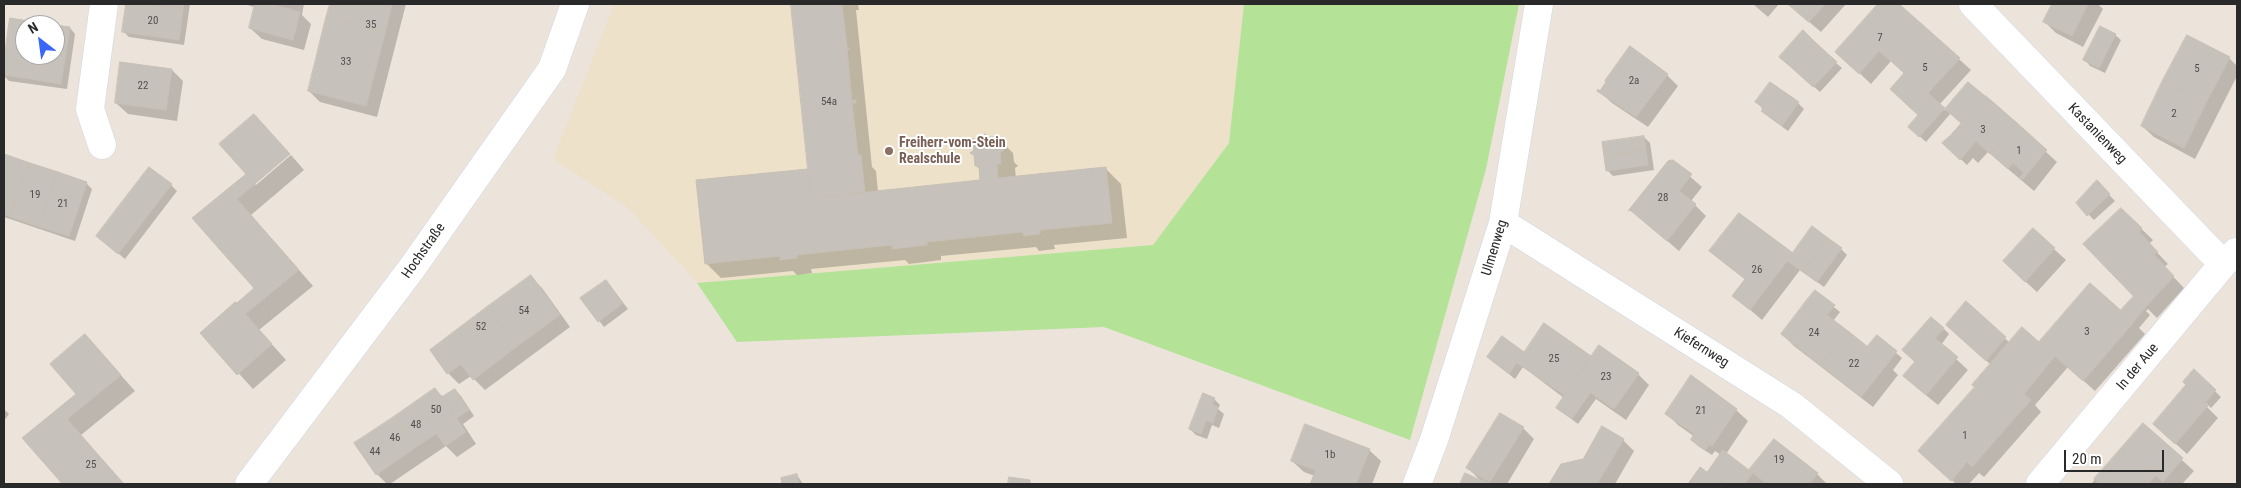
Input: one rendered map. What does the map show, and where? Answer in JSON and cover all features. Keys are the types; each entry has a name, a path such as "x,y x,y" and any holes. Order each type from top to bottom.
{"street":[{"path":"102,145 90,109 104,4"},
{"name":"Hochstraße","path":"249,484 412,268 552,69 575,4"},
{"name":"Ulmenweg","path":"1417,484 1434,440 1503,223 1539,4"},
{"name":"Kastanienweg","path":"1973,4 2230,257"},
{"name":"Kiefernweg","path":"1503,223 1791,405 1890,484"},
{"name":"In der Aue","path":"2040,484 2230,257"}],"shaded area":[{"name":"Freiherr-vom-Stein Realschule","path":"614,4 1244,4 1229,143 1153,245 697,283 628,208 553,159"}],"green space":[{"path":"1244,4 1519,4 1486,169 1410,440 1104,327 737,342 697,283 1153,245 1229,143"}],"building":[{"path":"126,4 145,4 183,9 179,40 122,32"},
{"path":"145,4 184,4 183,9"},
{"path":"255,4 270,4 300,12 293,40 249,28"},
{"path":"330,4 392,4 385,33 326,18"},
{"path":"791,4 842,4 847,47 850,49 847,49 852,101 856,100 856,103 852,103 865,193 811,198"},
{"path":"1788,4 1825,4 1809,22"},
{"path":"1878,4 1899,4 1924,26 1892,62 1879,51 1859,74 1835,52"},
{"path":"2052,4 2088,4 2072,36 2043,22"},
{"path":"10,18 15,19 15,65 34,65 32,79 4,75 4,59"},
{"path":"326,18 385,33 366,106 308,91"},
{"path":"65,26 70,27 65,59"},
{"path":"1924,26 1960,58 1928,93 1933,98 1918,115 1890,89 1904,73 1892,62"},
{"path":"2100,26 2116,34 2099,68 2083,60"},
{"path":"1803,30 1815,42 1792,68 1779,57"},
{"path":"2187,35 2230,57 2206,103 2163,80"},
{"path":"1815,42 1837,62 1813,87 1792,68"},
{"path":"1630,46 1668,74 1636,117 1597,91 1598,89 1600,91"},
{"path":"120,62 172,69 166,110 115,103"},
{"path":"34,65 64,65 61,84 32,79"},
{"path":"2163,80 2206,103 2184,148 2141,126"},
{"path":"1770,82 1799,102 1782,126 1761,111 1764,108 1755,102"},
{"path":"1968,82 1985,96 1982,100 1980,97 1969,108 1972,111 1961,123 1945,109"},
{"path":"1986,96 2017,123 1990,154 1976,141 1966,153 1949,137 1972,111 1969,108 1980,97 1982,100"},
{"path":"1933,98 1945,108 1919,137 1908,127"},
{"path":"254,114 290,154 237,199 263,229 229,260 192,218 246,174 219,144"},
{"path":"2017,123 2047,150 2022,180 2019,178 2024,173 2013,163 2008,169 1990,153"},
{"path":"985,134 989,137 999,137 1000,147 1004,150 1000,153 1001,164 997,164 998,178 1106,167 1112,223 1040,230 1040,234 1024,236 1023,232 927,242 927,245 892,249 892,245 797,255 797,258 780,260 780,256 705,264 696,180 808,169 811,198 980,180 979,166 975,166 974,155 970,153 974,150 972,139 982,138"},
{"path":"1644,136 1646,150 1604,156 1602,142"},
{"path":"1949,137 1966,153 1960,160 1942,143"},
{"path":"1646,150 1648,165 1606,171 1604,156"},
{"path":"4,154 30,163 11,217 4,214"},
{"path":"1673,160 1692,174 1679,191 1696,204 1667,241 1630,210 1628,211 1668,161"},
{"path":"30,163 58,172 40,227 11,217"},
{"path":"149,167 172,184 118,254 96,236"},
{"path":"58,172 87,182 69,236 40,227"},
{"path":"2097,180 2110,194 2087,216 2076,203"},
{"path":"2121,208 2142,228 2139,232 2158,252 2154,255 2174,276 2145,308 2083,244"},
{"path":"1739,213 1793,253 1750,310 1732,296 1745,279 1709,251"},
{"path":"1812,226 1828,238 1803,272 1787,261"},
{"path":"2033,228 2055,248 2025,282 2003,261"},
{"path":"263,229 299,270 245,314 272,344 237,375 200,333 254,288 229,260"},
{"path":"1828,238 1842,248 1817,282 1803,272"},
{"path":"531,275 560,315 516,347 487,307"},
{"path":"606,280 623,303 598,322 580,298"},
{"path":"2090,283 2134,322 2083,381 2039,342"},
{"path":"1815,290 1835,305 1827,315 1807,300"},
{"path":"2134,296 2145,308 2134,321 2121,310"},
{"path":"1807,300 1848,331 1821,366 1781,334"},
{"path":"1966,301 2006,337 1986,361 1946,325"},
{"path":"487,307 516,347 473,380 461,364 447,374 430,350"},
{"path":"1931,317 1944,328 1915,362 1902,350"},
{"path":"1544,323 1591,356 1564,395 1517,363"},
{"path":"2022,327 2055,356 2024,394 1990,364"},
{"path":"1848,331 1888,363 1861,397 1821,366"},
{"path":"85,334 121,375 67,419 93,449 59,480 22,438 76,394 50,364"},
{"path":"1877,335 1897,351 1888,363 1867,347"},
{"path":"1502,336 1524,352 1509,374 1487,357"},
{"path":"1935,338 1958,357 1926,395 1903,376"},
{"path":"1599,345 1639,373 1614,409 1574,381"},
{"path":"1990,364 2031,400 2012,421 1972,385"},
{"path":"2194,369 2216,390 2205,403 2183,382"},
{"path":"1691,375 1737,409 1712,446 1665,414"},
{"path":"1574,381 1590,393 1572,419 1556,408"},
{"path":"2186,385 2208,406 2175,444 2153,424"},
{"path":"435,388 466,432 445,446 415,402"},
{"path":"1974,388 2012,421 1972,467 1967,462 1951,481 1918,451"},
{"path":"455,389 469,410 457,418 442,397"},
{"path":"1203,393 1215,398 1212,405 1218,407 1213,423 1206,420 1201,434 1189,429"},
{"path":"415,402 437,433 416,447 395,416"},
{"path":"1500,413 1524,427 1490,482 1466,468"},
{"path":"395,416 416,447 396,461 374,430"},
{"path":"2143,423 2183,458 2163,482 2123,446"},
{"path":"1305,424 1370,449 1356,484 1310,484 1316,470 1291,461"},
{"path":"1602,426 1624,439 1597,484 1549,484 1561,464 1583,459"},
{"path":"374,430 396,461 376,475 354,443"},
{"path":"1694,434 1709,445 1705,450 1691,440"},
{"path":"1774,439 1818,473 1809,484 1767,484 1749,470"},
{"path":"2123,446 2156,475 2148,484 2100,484 2094,479"},
{"path":"93,449 124,484 62,484 59,480"},
{"path":"1723,450 1737,461 1719,484 1688,484 1700,467 1707,472"},
{"path":"1737,461 1753,473 1744,484 1719,484"},
{"path":"1465,473 1478,479 1491,484 1460,484"},
{"path":"797,474 799,484 782,484 781,478"},
{"path":"1009,477 1030,480 1030,484 1008,484"}],"place":[{"name":"Freiherr-vom-Stein Realschule","path":"889,151"}]}
